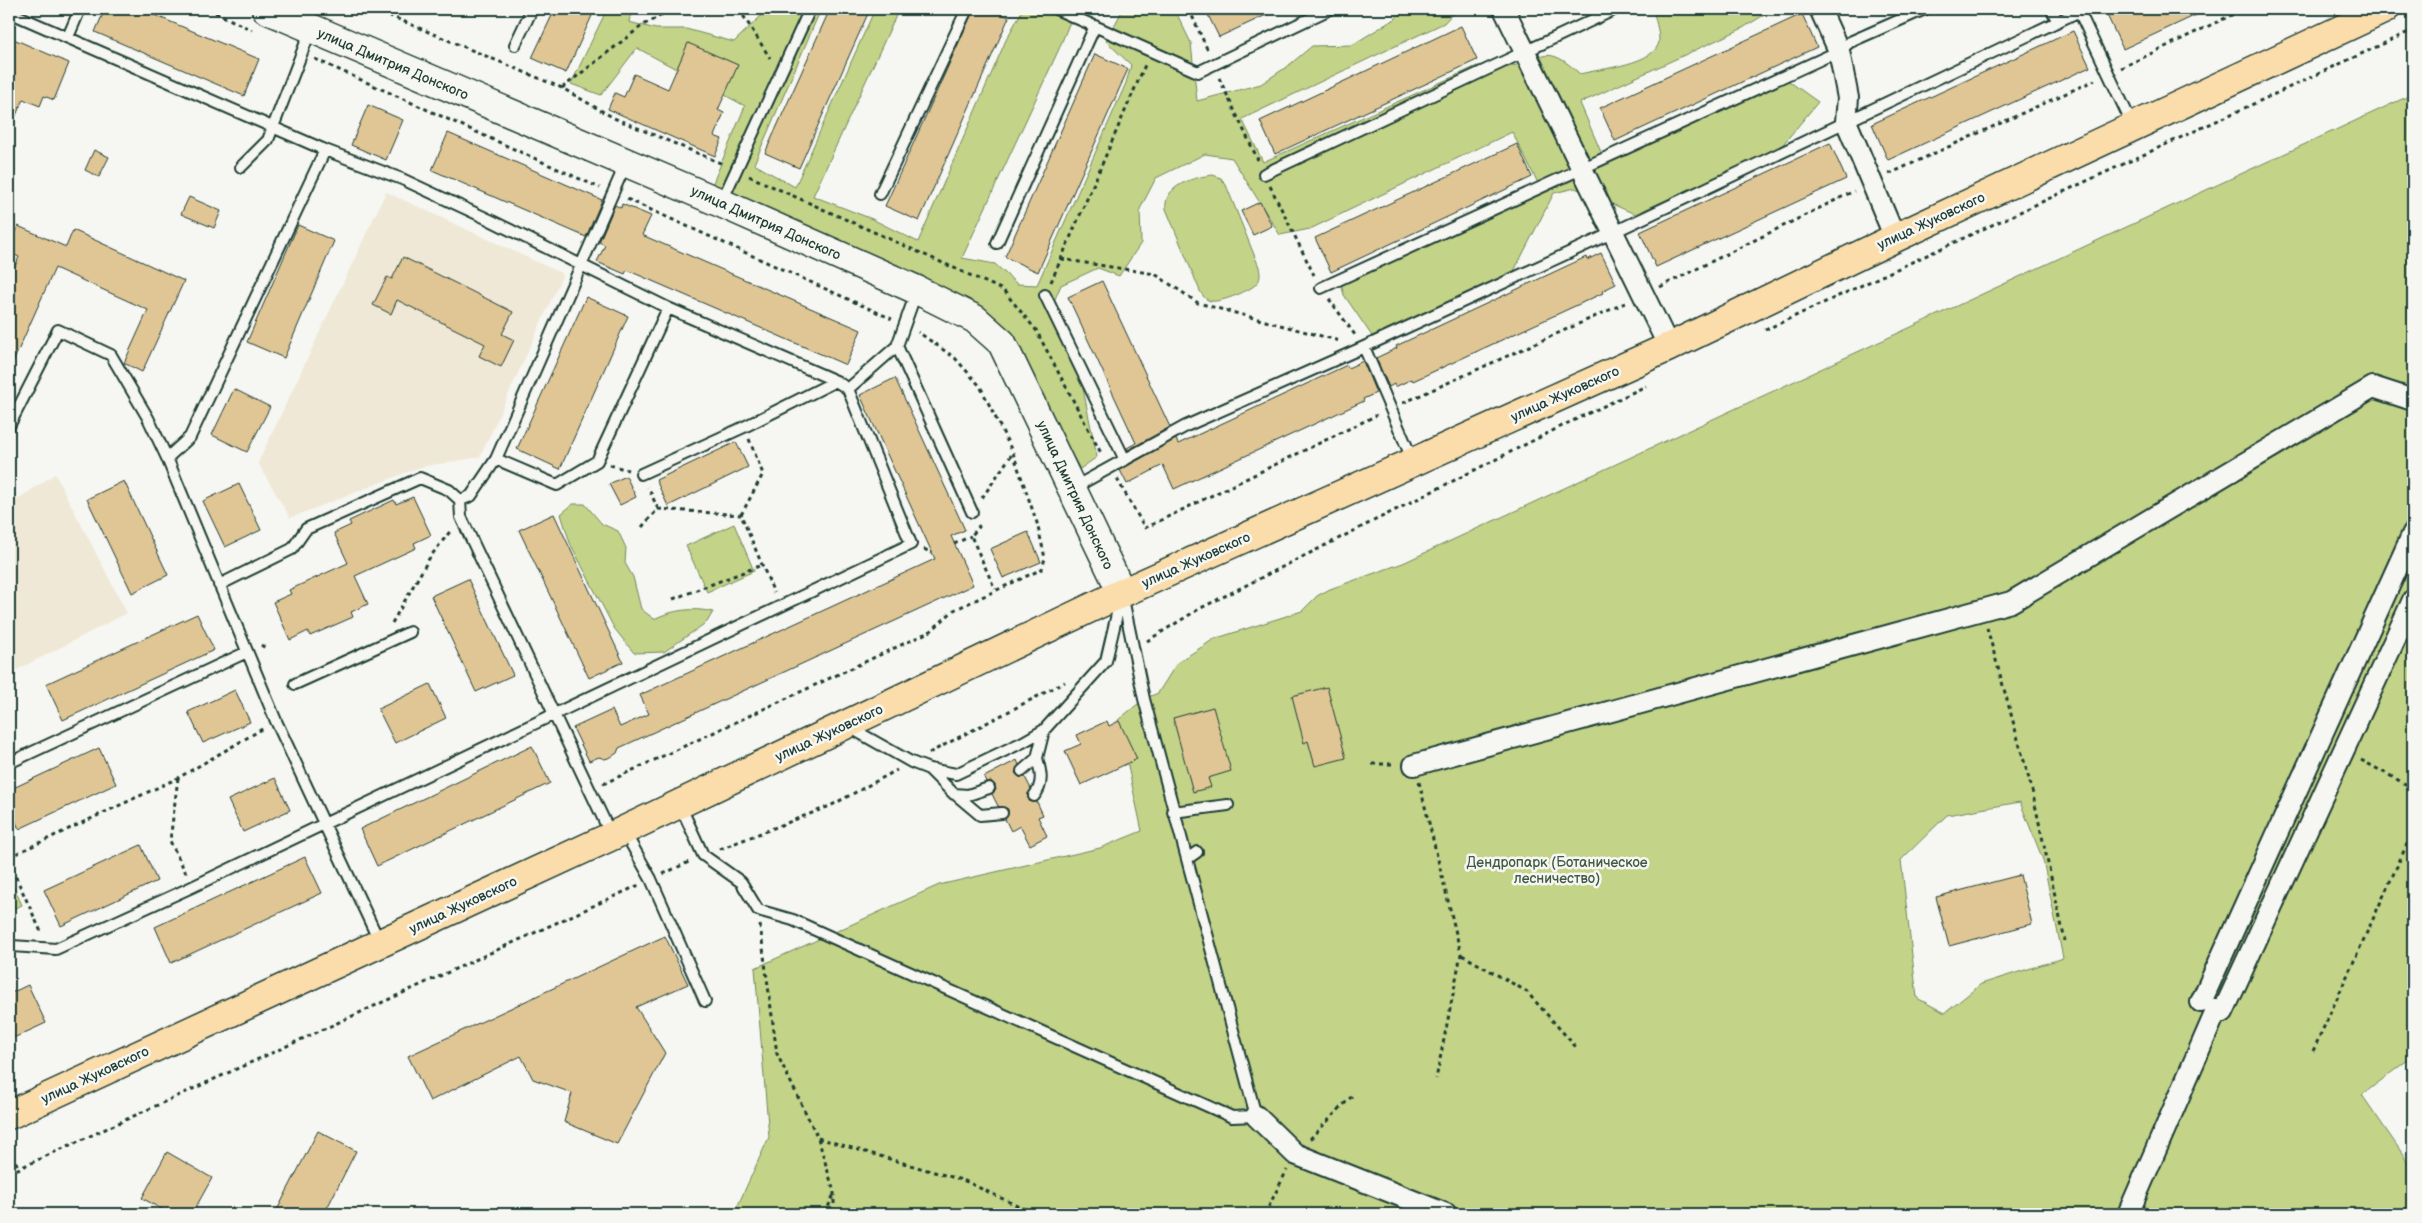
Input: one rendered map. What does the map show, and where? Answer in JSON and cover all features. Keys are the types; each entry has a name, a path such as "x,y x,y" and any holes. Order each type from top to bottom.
{"main road":[{"name":"улица Жуковского","path":"9,1115 618,833 1122,593 1670,346 1894,238 2384,9"}],"street":[{"path":"1504,9 1670,346"},
{"path":"1820,9 1839,51 1848,98 1846,121 1894,238"},
{"name":"улица Дмитрия Донского","path":"263,21 307,41 626,162 917,290 975,319 1002,343 1122,593"},
{"path":"1414,765 2011,602 2373,387 2413,400"},
{"path":"2128,1214 2413,532"},
{"path":"2214,1008 2344,752 2413,600"},
{"path":"1256,1116 1295,1154 1446,1214"}],"lane":[{"path":"68,37 80,9"},
{"path":"515,46 532,9"},
{"path":"721,203 782,75 810,9"},
{"path":"880,194 966,9"},
{"path":"1056,9 1198,72 1330,9"},
{"path":"1264,174 1616,9"},
{"path":"1321,288 1582,170 1839,51 1850,42 1925,9"},
{"path":"2052,9 2057,21"},
{"path":"1073,488 1186,426 1364,347 1614,232 2081,10 2108,74 2133,126"},
{"path":"9,12 325,150 402,179 490,220 668,308 836,381 848,388 911,544 192,887 56,949 12,946 9,943"},
{"path":"998,243 1095,26"},
{"path":"241,167 268,140 307,41"},
{"path":"167,458 190,437 325,150"},
{"path":"460,500 471,496 496,458 614,194 626,162"},
{"path":"848,388 896,346 917,290"},
{"path":"1045,296 1125,460"},
{"path":"496,458 557,485 598,460 668,308"},
{"path":"9,426 58,330 111,355 148,418 167,458 276,721 380,943"},
{"path":"896,346 972,512"},
{"path":"1364,347 1414,462"},
{"path":"641,474 744,427 836,381"},
{"path":"219,585 292,550 306,529 420,478 449,490 460,500 461,517 591,790 618,833 651,879 705,1001"},
{"path":"679,804 703,855 741,882 758,910 793,920 1232,1117 1256,1116 1173,812 1133,649 1122,593"},
{"path":"846,725 911,762 929,769 956,774 1044,730 1106,662 1122,593"},
{"path":"295,684 410,632"},
{"path":"9,763 247,652"},
{"path":"1034,796 1038,792 1042,778 1037,758 1044,730"},
{"path":"1022,771 1037,758"},
{"path":"929,769 954,794 980,815 1002,813"},
{"path":"954,794 968,795 990,788"},
{"path":"1173,812 1228,805"},
{"path":"1187,859 1197,852"}],"path":[{"path":"208,9 263,21"},
{"path":"562,88 643,25 673,9"},
{"path":"739,9 782,75"},
{"path":"1145,528 1391,408 1644,295 1872,182 2108,74 2244,9"},
{"path":"1757,333 2413,30"},
{"path":"307,41 430,113 903,324 930,339 955,358 980,386 1012,453 1037,523 1045,558 1042,568 954,610 931,631 591,790"},
{"path":"1036,330 1045,296 1151,52"},
{"path":"1061,259 1155,274 1198,303 1364,347"},
{"path":"1133,649 1199,609 1649,384"},
{"path":"744,427 763,474 742,516 779,606"},
{"path":"954,544 971,536 979,527 972,512 1012,453"},
{"path":"598,460 641,474 658,510"},
{"path":"658,510 742,516"},
{"path":"642,527 658,510"},
{"path":"378,646 430,557 461,517"},
{"path":"971,536 995,590"},
{"path":"673,599 762,565"},
{"path":"1982,610 2031,786 2065,940"},
{"path":"9,1173 703,855 830,806 1074,678"},
{"path":"9,858 178,778 276,721"},
{"path":"2344,752 2413,788"},
{"path":"1414,765 1462,954 1436,1079"},
{"path":"178,778 170,841 192,887"},
{"path":"2313,1051 2413,831"},
{"path":"9,862 49,949"},
{"path":"758,910 777,1054 818,1138 834,1192 834,1214"},
{"path":"1462,954 1526,991 1576,1047"},
{"path":"1265,1214 1295,1154 1352,1096"},
{"path":"818,1138 965,1181 1035,1214"},
{"path":"9,1147 19,1169"},
{"path":"826,1214 834,1192"}],"shaded area":[{"path":"386,192 563,274 480,457 420,467 290,518 258,463"},
{"path":"55,474 127,613 9,674 9,505"}],"green space":[{"path":"607,9 632,9 629,22 656,29 686,29 734,42 762,15 763,9 821,9 754,164 795,187 875,9 899,9 813,196 872,219 918,242 1006,40 1023,9 1075,9 1059,49 962,258 995,264 1017,284 1037,285 1126,83 1131,65 1106,41 1122,11 1125,9 1175,10 1191,43 1197,101 1261,84 1288,66 1312,46 1352,45 1396,18 1403,9 1457,9 1444,23 1242,119 1263,162 1477,66 1505,68 1539,57 1552,56 1569,64 1580,74 1639,60 1649,55 1656,48 1659,40 1653,9 1774,9 1741,29 1580,103 1604,159 1783,77 1818,102 1780,148 1635,214 1575,188 1554,193 1514,271 1374,339 1344,295 1340,280 1540,187 1512,132 1310,229 1280,235 1232,158 1205,154 1156,178 1140,209 1141,243 1119,276 1098,268 1061,285 1049,313 1081,379 1097,457 1080,469 1005,337 710,190 745,106 637,48 601,95 571,84"},
{"name":"Дендропарк (Ботаническое лесничество)","path":"2413,94 2413,1056 2362,1095 2413,1169 2413,1214 734,1214 769,1137 755,968 939,885 1100,848 1142,831 1118,720 1144,699 1158,693 1177,663 1214,639 1302,611 1317,596 1330,589 1403,563","holes":["2020,802 2043,860 2063,958 1981,984 1945,1013 1917,998 1901,860 1947,815"]},
{"path":"1213,175 1221,178 1226,185 1259,267 1260,278 1250,289 1229,298 1211,301 1207,300 1200,291 1166,209 1166,201 1169,194 1181,184"},
{"path":"573,504 585,504 602,524 618,531 626,548 625,563 633,577 641,609 654,619 668,613 683,610 713,612 707,622 664,652 634,653 614,628 570,543 561,514"},
{"path":"734,524 754,571 707,592 686,546"},
{"path":"9,877 22,905 9,911"}],"building":[{"path":"105,9 140,9 259,59 244,96 95,32"},
{"path":"555,9 595,9 566,73 532,58"},
{"path":"830,9 870,9 799,168 765,153"},
{"path":"974,9 990,9 1009,17 919,221 885,206"},
{"path":"1205,9 1279,9 1219,37"},
{"path":"2115,9 2209,9 2123,49 2106,13"},
{"path":"1802,14 1817,47 1615,141 1600,108"},
{"path":"1461,26 1477,60 1275,154 1260,121"},
{"path":"2073,31 2090,67 1888,160 1872,124"},
{"path":"9,37 69,63 54,100 44,96 40,106 23,99 9,132"},
{"path":"688,43 738,65 718,110 724,113 714,136 722,139 715,156 608,109 615,93 624,97 634,74 668,89"},
{"path":"1095,54 1128,69 1038,272 1005,257"},
{"path":"368,105 403,120 386,160 351,145"},
{"path":"448,133 602,200 586,237 432,170"},
{"path":"1830,143 1846,179 1656,267 1640,232"},
{"path":"1517,144 1532,177 1331,272 1315,238"},
{"path":"94,150 109,157 99,177 85,170"},
{"path":"189,197 221,211 214,228 181,214"},
{"path":"1260,202 1272,226 1253,235 1241,211"},
{"path":"622,204 651,216 642,235 861,330 846,365 627,270 625,274 597,262 605,245 599,242 615,205 621,208"},
{"path":"298,225 334,241 284,358 247,342"},
{"path":"18,226 66,247 73,230 184,281 142,372 124,363 148,310 55,268 9,371 9,280 19,257 9,252 9,234 13,236"},
{"path":"1601,253 1616,284 1602,291 1603,293 1413,381 1412,379 1395,387 1394,384 1389,387 1376,358 1397,348 1396,346 1586,257 1587,260"},
{"path":"403,257 513,312 502,334 514,340 501,367 479,356 485,344 397,300 391,314 373,305 387,277 392,279"},
{"path":"1102,281 1170,427 1128,450 1127,448 1136,443 1068,297"},
{"path":"586,297 628,316 560,469 517,449"},
{"path":"1363,361 1376,393 1363,399 1364,401 1174,489 1163,465 1127,484 1120,470 1176,439 1178,444 1347,365 1348,368"},
{"path":"895,378 965,530 951,536 973,585 619,748 617,753 611,757 605,759 599,757 589,761 573,728 612,710 620,727 649,714 640,695 935,559 860,395"},
{"path":"234,389 270,407 247,452 212,435"},
{"path":"736,442 748,467 668,506 656,480"},
{"path":"626,476 636,497 620,505 609,484"},
{"path":"124,481 168,575 132,593 87,499"},
{"path":"239,484 261,530 225,547 203,501"},
{"path":"413,497 431,535 414,543 416,548 355,576 368,604 351,612 353,617 310,636 308,631 290,640 273,602 291,594 289,590 348,563 334,533 351,525 349,521 394,500 396,504"},
{"path":"554,514 623,662 589,678 519,530"},
{"path":"1028,532 1041,562 1003,578 990,549"},
{"path":"468,579 513,675 476,692 431,596"},
{"path":"197,614 214,650 63,720 46,684"},
{"path":"430,684 446,718 395,743 378,709"},
{"path":"1327,687 1346,758 1315,766 1308,741 1304,743 1292,696"},
{"path":"235,690 250,722 203,743 188,712"},
{"path":"1213,707 1231,771 1208,778 1211,787 1193,792 1173,718"},
{"path":"1107,721 1109,726 1119,721 1137,759 1081,785 1065,751 1081,744 1077,735"},
{"path":"532,746 550,783 377,866 360,829"},
{"path":"99,748 116,784 19,829 9,806 9,790"},
{"path":"1017,760 1019,765 1015,773 1019,777 1025,777 1031,789 1028,798 1030,802 1037,802 1043,815 1038,817 1047,836 1030,845 1020,826 1011,831 1005,819 1008,815 1008,809 998,806 992,794 996,790 995,785 991,781 986,782 984,777"},
{"path":"275,778 290,810 243,832 228,800"},
{"path":"141,845 157,881 61,926 44,890"},
{"path":"305,857 322,893 171,963 155,927"},
{"path":"2020,875 2032,924 1949,946 1936,897"},
{"path":"665,936 688,984 636,1007 665,1053 617,1144 564,1122 572,1093 533,1079 521,1056 430,1101 408,1056"},
{"path":"28,985 46,1023 9,1040 9,994"},
{"path":"318,1131 356,1151 324,1214 275,1214"},
{"path":"167,1152 212,1178 192,1214 170,1214 142,1198"}]}
